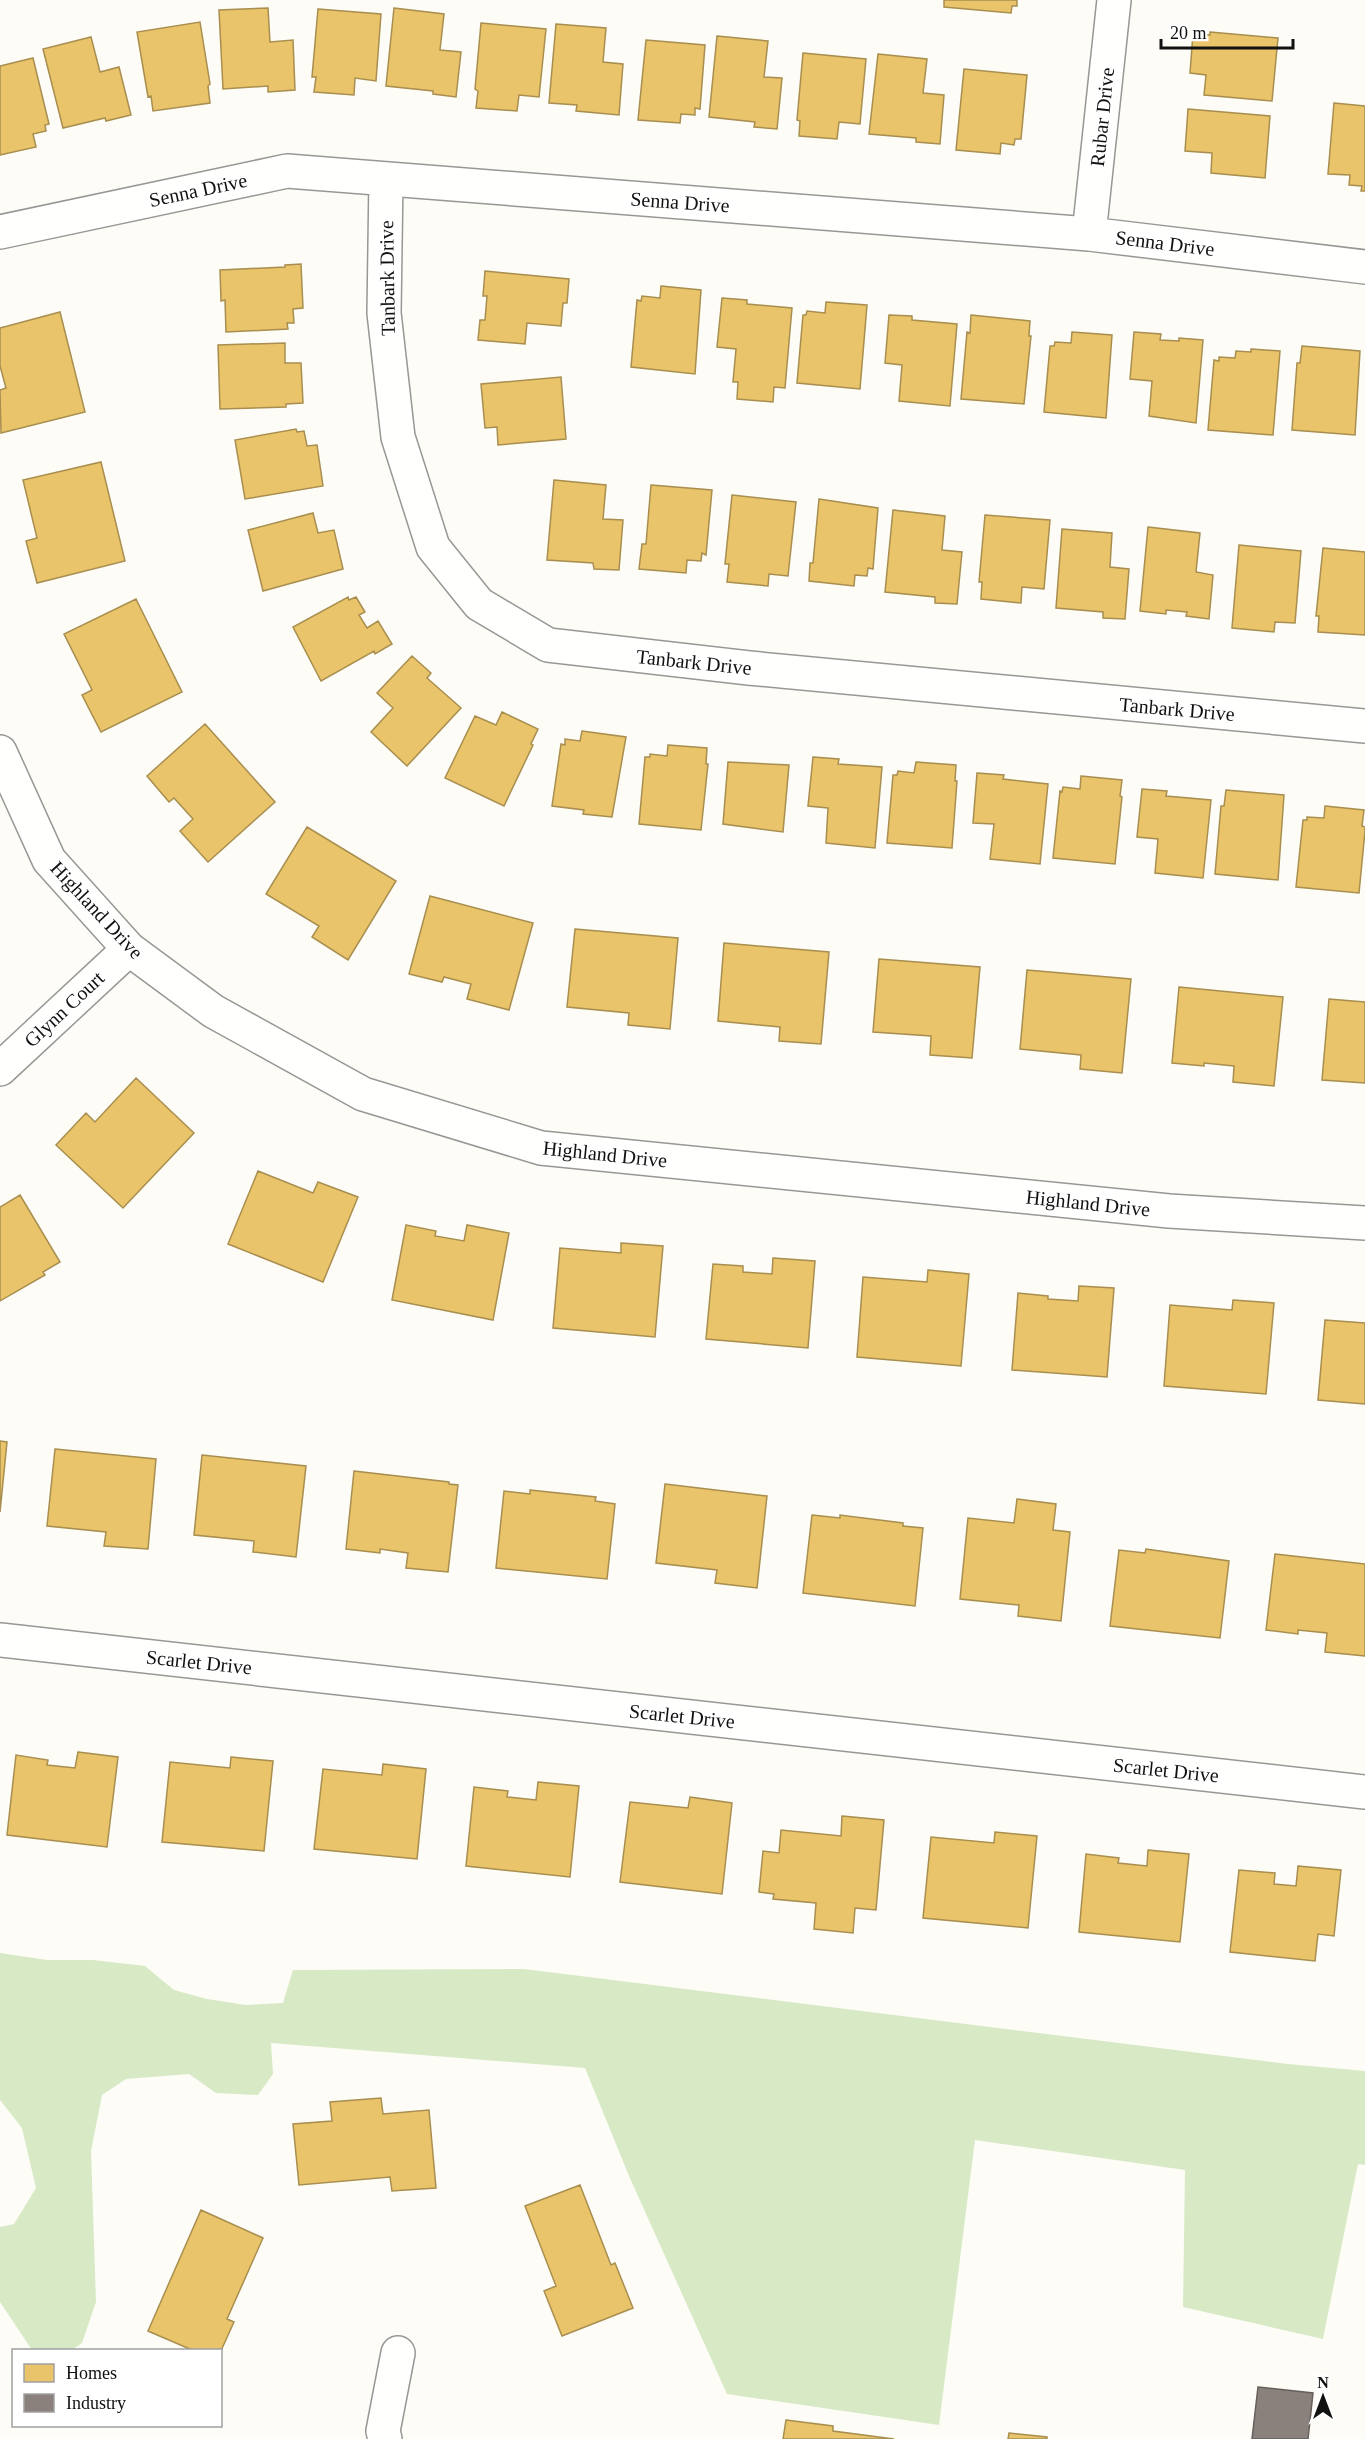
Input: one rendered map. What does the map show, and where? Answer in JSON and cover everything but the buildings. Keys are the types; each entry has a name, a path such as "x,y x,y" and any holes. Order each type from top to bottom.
{"street":[{"name":"Rubar Drive","path":"1089,234 1114,0"},
{"name":"Senna Drive","path":"0,232 288,171 1089,234 1365,267"},
{"name":"Tanbark Drive","path":"386,179 384,313 398,437 433,547 479,604 548,645 748,668 1365,726"},
{"name":"Highland Drive","path":"0,752 49,860 129,949 213,1011 363,1094 540,1148 1169,1211 1365,1223"},
{"name":"Glynn Court","path":"0,1069 129,949"},
{"name":"Scarlet Drive","path":"0,1640 1365,1792"},
{"path":"384,2439 383,2431 398,2353"}],"green space":[{"path":"0,1953 47,1960 93,1960 145,1966 174,1990 207,1999 246,2005 283,2003 293,1970 524,1969 1288,2064 1365,2071 1365,2165 1358,2164 1323,2339 1183,2307 1185,2170 975,2140 939,2425 727,2394 629,2176 585,2068 271,2043 273,2074 258,2095 216,2093 189,2074 126,2079 102,2095 91,2151 96,2302 82,2343 73,2349 31,2349 0,2302 0,2227 14,2224 36,2188 22,2128 0,2100"}]}
